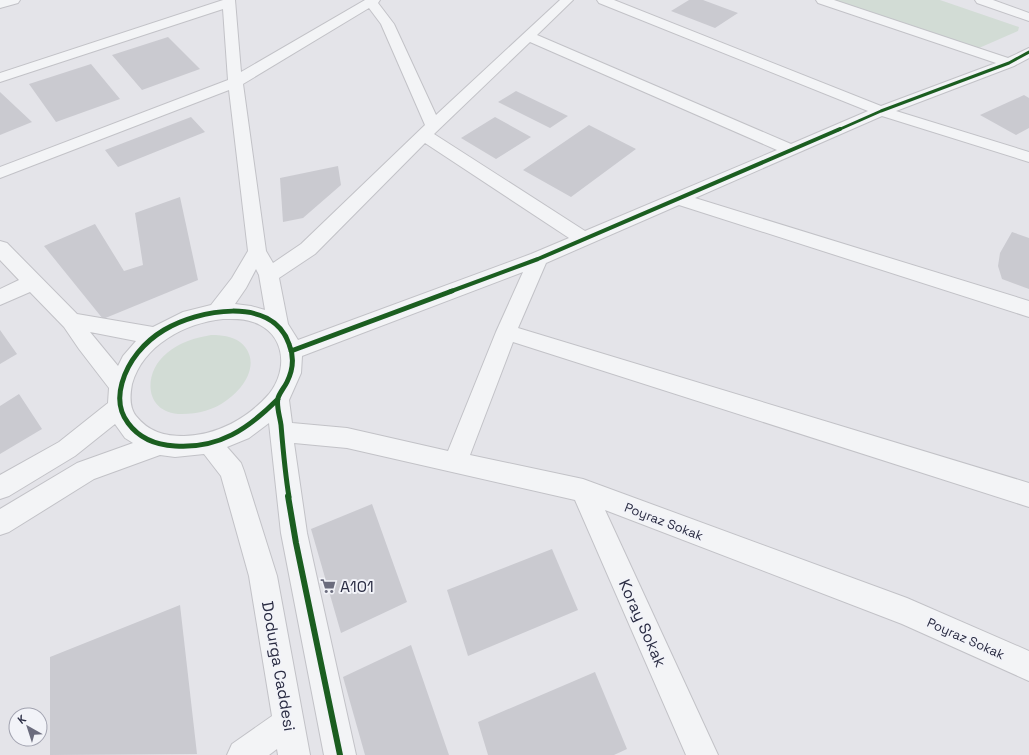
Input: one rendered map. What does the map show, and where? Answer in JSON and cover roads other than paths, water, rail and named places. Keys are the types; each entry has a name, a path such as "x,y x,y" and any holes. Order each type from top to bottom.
{"street":[{"path":"0,4 14,0"},
{"path":"269,275 308,249 429,130 567,0"},
{"path":"603,0 881,111 1029,157"},
{"path":"822,0 1009,62"},
{"path":"981,0 1029,17"},
{"path":"0,173 235,82 373,1 387,24 429,130 584,239"},
{"path":"0,78 229,2 235,82 258,251 269,275 278,326"},
{"path":"528,36 792,150"},
{"path":"290,351 538,259 881,111 1027,54"},
{"path":"678,198 1029,309"},
{"path":"0,248 71,321 121,396"},
{"path":"218,311 239,283 258,251"},
{"path":"455,463 506,332 538,259"},
{"path":"0,298 32,282"},
{"path":"218,311 241,311 262,316 278,326 289,341 293,359 289,379 278,399 260,418 236,433 209,443 181,447 158,445 136,433 123,418 121,396 122,378 133,359 150,341 170,326 194,316 218,311"},
{"path":"71,321 157,336"},
{"path":"506,332 1029,495"},
{"path":"0,488 67,449 121,396"},
{"path":"278,399 291,514 340,755"},
{"name":"Poyraz Sokak","path":"282,432 347,438 583,490 907,612 1029,666"},
{"name":"Dodurga Caddesi","path":"209,443 232,472 263,576 294,755"},
{"path":"0,523 86,471 158,445"},
{"name":"Koray Sokak","path":"583,490 702,755"},
{"path":"243,755 289,722"}],"place":[{"name":"A101","path":"328,586"}]}
